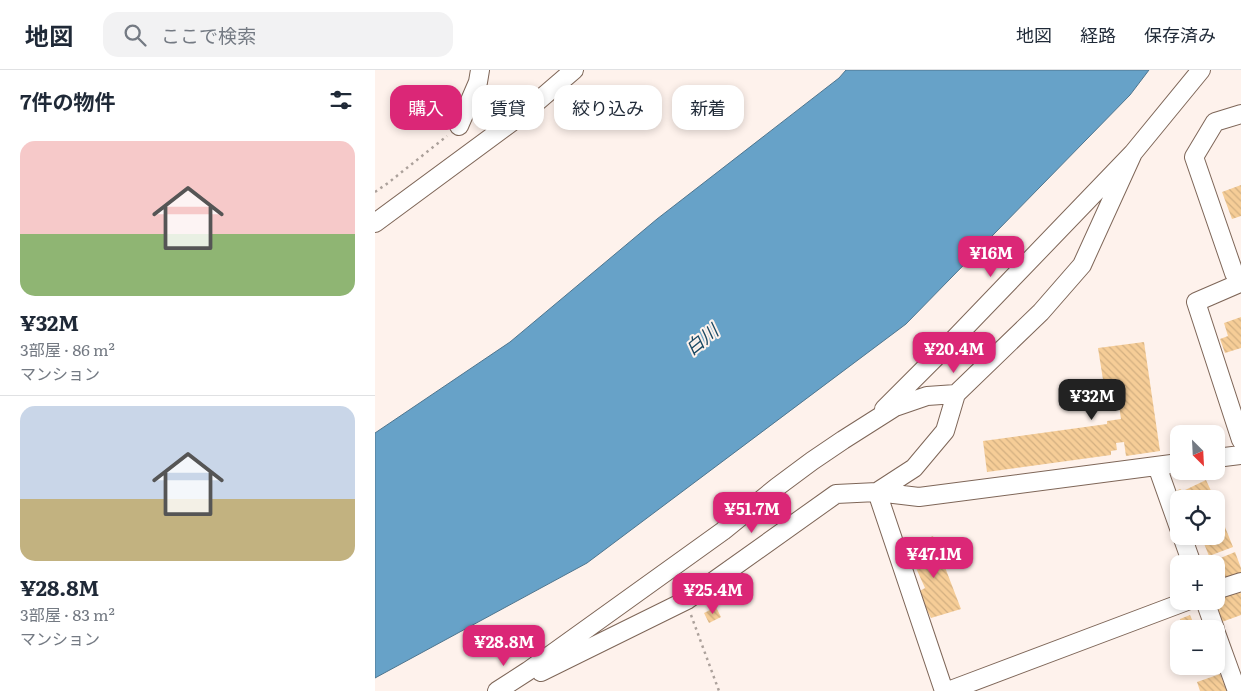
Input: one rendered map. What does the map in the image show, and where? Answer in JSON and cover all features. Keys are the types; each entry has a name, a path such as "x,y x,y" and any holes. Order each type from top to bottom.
{"street":[{"path":"462,119 478,82 480,70"},
{"path":"375,223 524,112 574,70"},
{"path":"869,423 955,338 1133,153 1201,70"},
{"path":"1241,114 1215,122 1193,157 1234,273 1239,282 1196,302 1241,440"},
{"path":"877,492 914,468 945,431 957,394 1041,312 1082,265 1133,153"},
{"path":"497,691 528,671 723,531 812,460 869,423 895,407 927,396 957,394"},
{"path":"1225,457 1241,455"},
{"path":"528,671 538,674 687,600 836,494 877,492 919,497 1170,464"},
{"path":"1157,466 1170,503"},
{"path":"877,492 944,691"},
{"path":"1225,587 1241,582"},
{"path":"948,691 1170,607"},
{"path":"1225,658 1237,691"}],"path":[{"path":"375,192 454,130"},
{"path":"689,611 719,691"}],"water":[{"name":"白川","path":"846,70 1149,70 1130,95 906,324 587,563 375,678 375,433 510,342 657,219 839,78"}],"building":[{"path":"1241,185 1241,216 1232,219 1222,192"},
{"path":"1241,317 1241,348 1225,353 1220,339 1228,336 1224,323"},
{"path":"1144,342 1160,451 1126,456 1124,442 1116,443 1117,450 1111,451 1111,455 987,472 983,441 1107,424 1107,421 1121,419 1116,385 1104,386 1098,348"},
{"path":"1206,480 1211,490 1185,490"},
{"path":"1225,527 1233,547 1209,555 1205,545 1225,545"},
{"path":"933,536 961,609 931,618 918,592 925,588 907,548"},
{"path":"1235,552 1241,568 1241,575 1225,581 1225,556"},
{"path":"1239,589 1241,594 1241,615 1225,621 1218,620 1214,610 1225,610 1225,593"},
{"path":"716,607 721,617 709,623 704,613"},
{"path":"1190,615 1192,620 1180,620"},
{"path":"1220,675 1227,691 1200,691 1197,682"}]}
